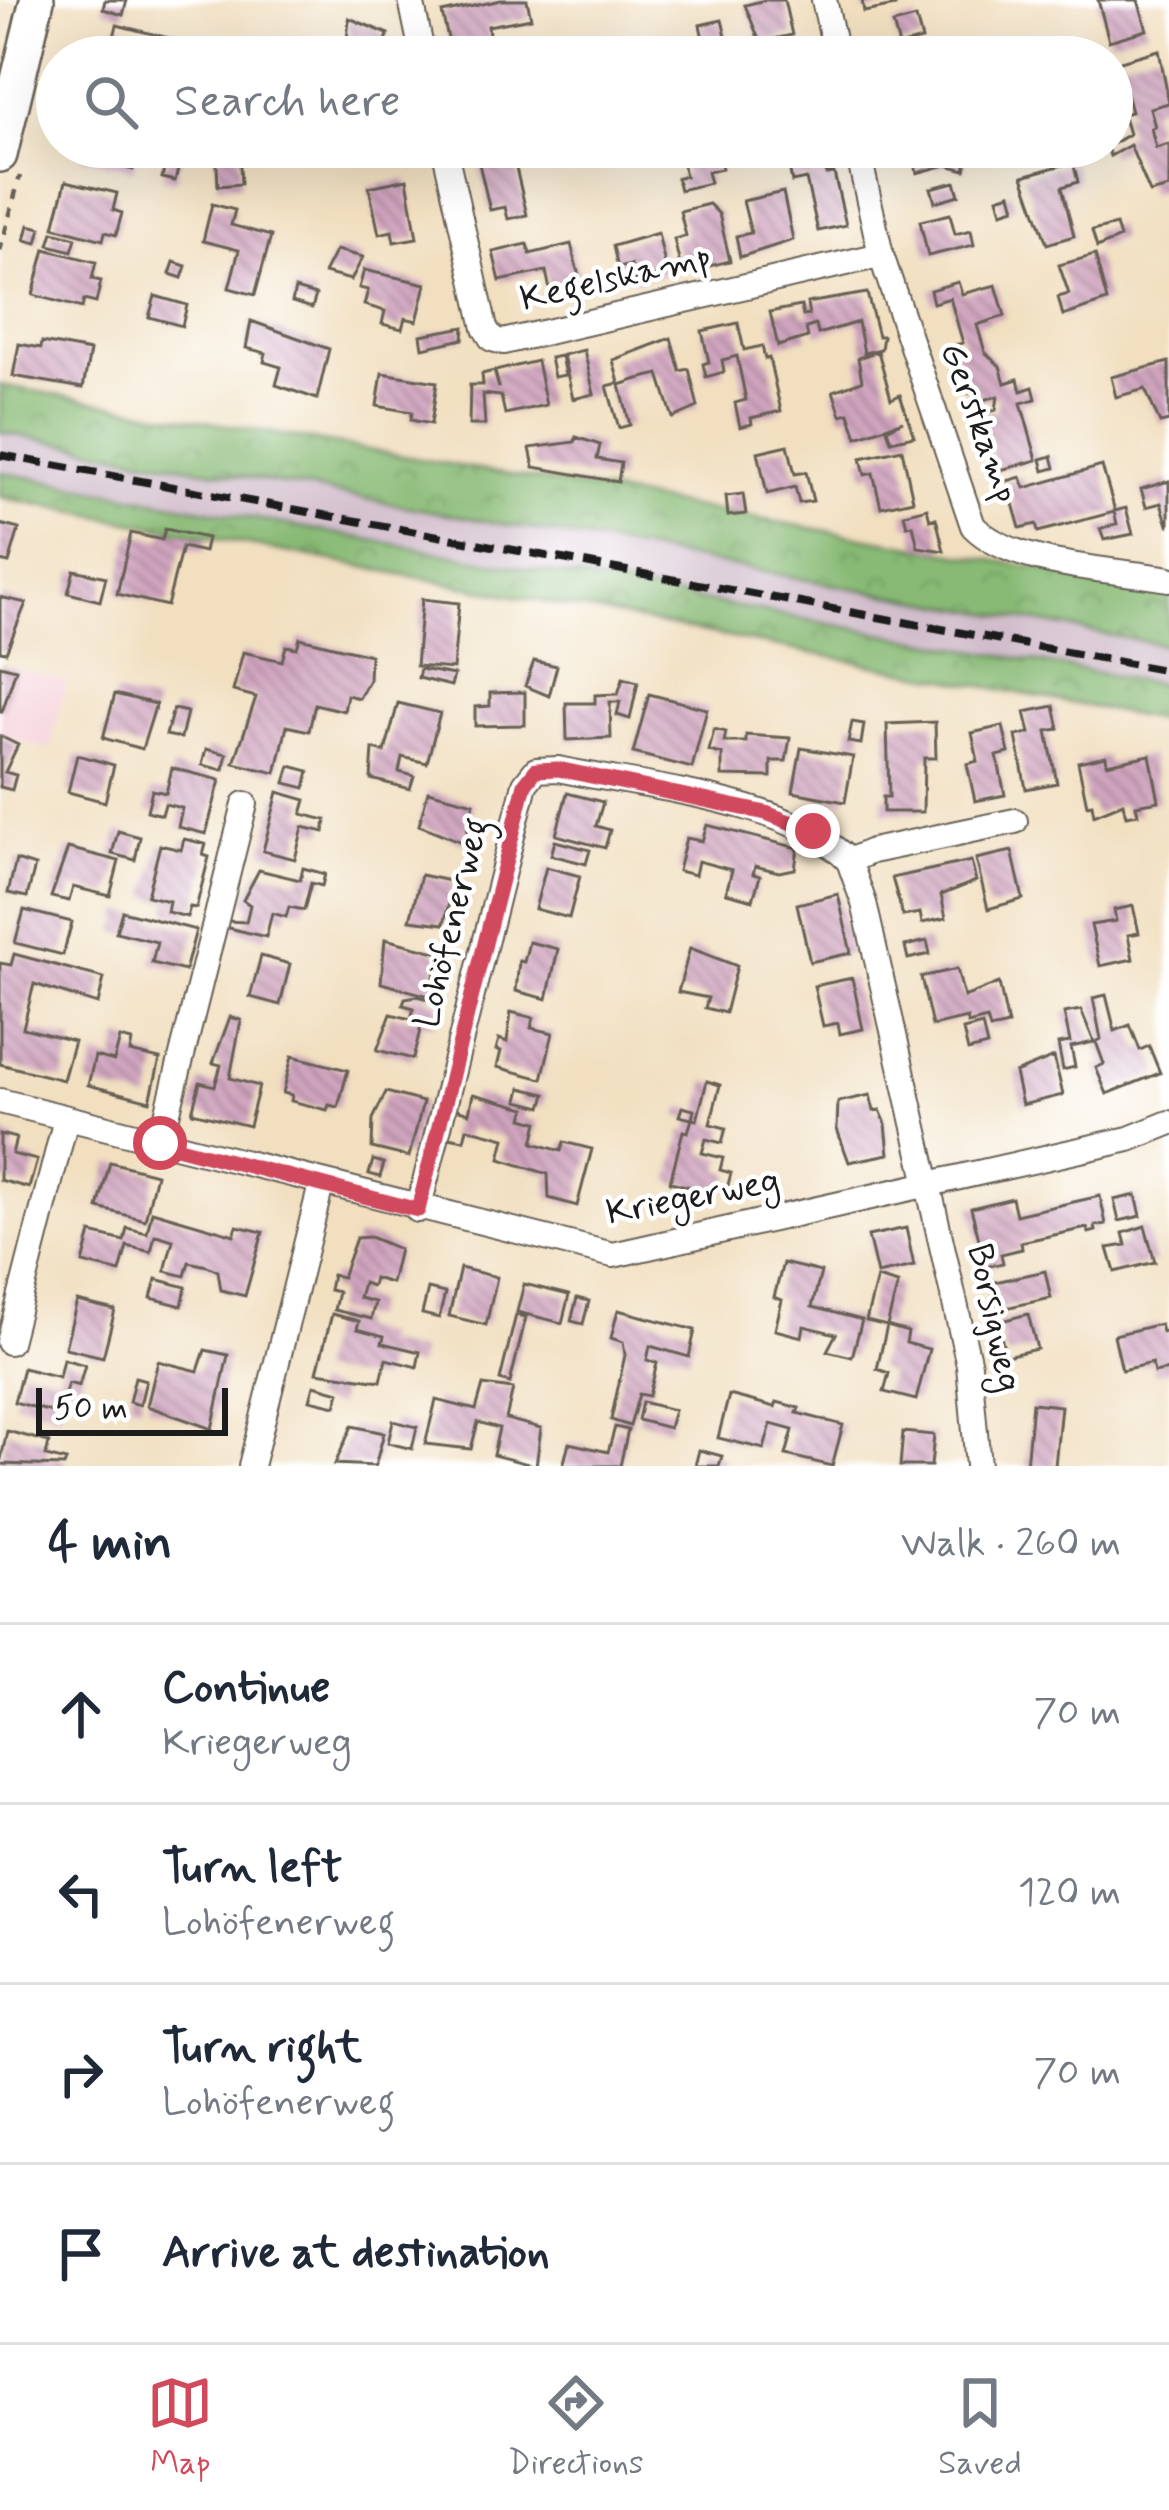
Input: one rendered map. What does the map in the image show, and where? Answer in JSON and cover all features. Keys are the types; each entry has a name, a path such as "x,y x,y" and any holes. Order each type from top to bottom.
{"main road":[{"path":"0,155 37,0"}],"street":[{"path":"411,0 419,36"},
{"path":"824,0 832,36"},
{"name":"Kegelskamp","path":"449,168 484,328 492,340 503,342 881,255"},
{"name":"Gerstkamp","path":"862,168 881,255 974,526 991,543 1021,554 1169,579"},
{"name":"Lohöfenerweg","path":"418,1210 525,784 536,770 558,769 790,820 813,831 849,862"},
{"path":"160,1143 244,804"},
{"path":"927,1186 864,903 849,862 872,851 1015,820"},
{"name":"Kriegerweg","path":"0,1102 321,1186 613,1255 1129,1139 1169,1123"},
{"path":"10,1342 66,1119"},
{"path":"258,1464 321,1186"},
{"name":"Borsigweg","path":"927,1186 969,1365 978,1466"}],"shaded area":[{"path":"0,432 1169,646 1169,686 0,472"},
{"path":"0,665 66,681 50,749 0,736"}],"green space":[{"path":"0,385 1169,591 1169,646 0,432"},
{"path":"0,472 1169,686 1169,722 0,497"}],"building":[{"path":"105,0 127,0 123,15 103,9"},
{"path":"501,0 527,0 531,18 488,26 489,36 447,36 442,13"},
{"path":"784,0 792,35 758,36 745,5"},
{"path":"862,0 894,0 895,6 864,12"},
{"path":"1098,0 1138,0 1147,30 1108,36"},
{"path":"349,18 388,34 387,36 347,36"},
{"path":"916,18 921,36 896,36 893,24"},
{"path":"722,20 726,36 702,36 700,25"},
{"path":"117,25 161,36 114,36"},
{"path":"1159,50 1169,103 1150,108 1156,148 1169,144 1169,188 1150,193 1133,152 1133,57"},
{"path":"164,168 178,168 175,181 162,178"},
{"path":"217,168 240,168 241,184 218,186"},
{"path":"480,168 516,168 527,215 508,219 505,207 490,210"},
{"path":"683,168 722,169 707,172 710,183 680,190 677,178 685,176"},
{"path":"789,168 824,168 826,174 834,173 846,225 818,231 806,179 792,182"},
{"path":"1074,168 1078,182 1062,187 1074,236 1047,244 1023,176"},
{"path":"407,179 417,238 394,242 392,231 379,234 369,187"},
{"path":"66,181 117,193 113,210 122,213 116,235 105,232 103,240 54,227"},
{"path":"955,182 959,195 935,202 931,188"},
{"path":"783,192 793,240 740,257 736,236 751,233 743,201"},
{"path":"1011,193 1015,208 1002,212 998,197"},
{"path":"212,204 235,210 231,225 271,236 255,295 229,288 239,250 203,241"},
{"path":"709,204 719,214 730,261 693,270 692,262 680,265 674,239 686,236 680,211"},
{"path":"950,214 955,234 971,230 974,245 928,256 920,221"},
{"path":"29,225 41,228 37,243 25,240"},
{"path":"1116,225 1120,238 1097,248 1092,231"},
{"path":"53,232 76,238 72,251 49,245"},
{"path":"658,233 667,274 634,281 631,265 618,268 613,246"},
{"path":"527,244 530,254 571,244 581,284 550,290 546,271 500,281 493,252"},
{"path":"45,249 96,262 92,279 101,281 96,303 84,300 82,308 33,295"},
{"path":"336,250 363,257 351,280 324,273"},
{"path":"1095,255 1107,301 1063,316 1058,297 1069,294 1059,265"},
{"path":"174,262 186,266 182,278 170,274"},
{"path":"364,270 426,284 417,321 405,318 402,329 382,324 385,311 364,305 368,290 359,288"},
{"path":"958,282 962,294 996,285 1005,316 977,325 985,352 1000,366 1005,383 1018,379 1021,391 1033,387 1036,399 1021,403 1037,460 997,471 981,414 996,410 998,396 980,401 977,391 969,393 965,388 959,359 954,360 950,346 963,343 950,298 933,303 930,290"},
{"path":"295,289 316,295 312,308 292,302"},
{"path":"867,293 878,336 883,336 881,349 864,353 858,322 818,334 816,325 806,328 808,337 778,346 770,312 801,306 803,316 809,315 807,303"},
{"path":"155,296 187,305 182,326 149,317"},
{"path":"251,321 329,349 317,399 276,385 281,367 264,362 266,353 246,348"},
{"path":"738,323 744,350 762,346 765,359 769,358 781,411 751,418 752,424 740,427 735,403 746,400 737,356 722,360 724,372 706,377 703,364 709,362 702,331"},
{"path":"464,327 463,339 423,348 421,335"},
{"path":"671,338 680,371 689,369 698,407 673,418 659,374 638,379 620,385 630,425 619,428 607,386 619,383 613,360"},
{"path":"42,342 90,351 83,388 13,376 19,344 41,348"},
{"path":"584,350 594,394 573,399 563,355"},
{"path":"878,351 891,399 900,395 914,436 891,441 887,429 903,421 857,437 849,413 841,415 833,391 862,381 858,358"},
{"path":"561,356 565,375 554,377 550,358"},
{"path":"537,361 546,405 505,414 501,396 483,394 485,425 469,425 470,385 483,385 482,374 494,371 499,388 495,371"},
{"path":"1169,362 1169,421 1160,423 1145,389 1116,397 1111,377"},
{"path":"382,373 437,382 431,424 411,420 412,412 377,406"},
{"path":"576,437 600,445 597,459 621,463 618,482 534,467 530,448 575,442"},
{"path":"788,445 795,474 806,472 813,501 799,503 795,487 767,494 758,452"},
{"path":"902,449 913,500 881,507 873,473 865,475 861,458"},
{"path":"1052,456 1055,468 1044,471 1041,459"},
{"path":"1102,466 1115,511 1126,508 1133,534 1104,540 1100,529 1117,524 1114,512 1038,532 1036,524 1020,528 1010,493 1000,496 996,484 1021,477 1025,488"},
{"path":"1169,481 1168,525 1161,503 1146,507 1141,489"},
{"path":"743,494 746,514 728,516 726,496"},
{"path":"927,508 930,520 936,518 944,551 918,547 913,525 907,526 904,514"},
{"path":"0,524 19,529 9,563 0,561"},
{"path":"165,529 207,538 204,552 182,547 167,606 117,594 131,533 162,540"},
{"path":"74,570 106,577 100,601 68,593"},
{"path":"0,597 26,603 6,652 0,651"},
{"path":"422,599 459,603 453,669 416,666"},
{"path":"300,638 370,655 369,680 359,698 347,695 344,711 315,704 309,731 287,726 276,773 234,763 256,697 233,691 243,652 282,661 286,646 297,648"},
{"path":"534,661 557,666 549,696 525,686"},
{"path":"0,665 16,669 2,712 0,712"},
{"path":"420,669 454,675 451,686 418,678"},
{"path":"623,678 638,682 630,719 617,715 620,702 610,702 611,738 567,740 566,703 595,703 595,695 618,694"},
{"path":"525,692 525,725 475,726 475,707 490,706 490,693"},
{"path":"115,694 156,704 142,749 103,738"},
{"path":"649,694 707,709 692,768 633,753"},
{"path":"398,703 440,713 427,763 402,757 399,772 414,776 410,789 371,779 373,749 385,752"},
{"path":"1054,706 1059,729 1047,731 1057,783 1026,789 1016,736 1030,733 1025,712"},
{"path":"173,709 187,712 181,738 166,735"},
{"path":"852,722 864,724 861,744 848,742"},
{"path":"935,722 936,758 924,758 923,812 883,812 883,797 889,797 887,724"},
{"path":"1003,726 1009,753 997,756 1005,795 975,801 967,764 978,761 972,733"},
{"path":"714,729 726,732 724,742 746,742 746,735 790,738 786,761 771,761 771,777 722,776 722,754 709,751"},
{"path":"0,736 18,745 5,772 16,775 12,790 0,787"},
{"path":"801,748 853,757 845,802 793,792"},
{"path":"206,749 227,754 223,770 202,765"},
{"path":"77,755 114,765 105,802 68,792"},
{"path":"1150,755 1159,801 1136,805 1138,814 1126,816 1123,803 1094,815 1092,804 1087,805 1078,762 1106,756 1107,764"},
{"path":"290,766 309,771 305,788 285,783"},
{"path":"172,768 220,780 206,834 178,827 182,808 165,804 162,815 147,811 152,790 166,793"},
{"path":"428,791 474,803 464,843 419,825"},
{"path":"278,792 306,800 302,814 326,820 324,832 303,827 295,859 263,851"},
{"path":"567,793 603,802 596,826 610,830 605,848 556,835"},
{"path":"707,825 798,848 795,869 779,872 755,866 753,874 760,876 753,900 726,893 732,870 698,861 695,875 678,871 686,838 702,841"},
{"path":"118,831 140,837 135,860 112,854"},
{"path":"184,839 206,844 203,855 209,857 196,908 190,907 187,917 167,912 169,901 147,896 160,845 181,850"},
{"path":"555,841 590,850 586,864 551,855"},
{"path":"68,848 119,861 110,896 73,887 69,901 51,897"},
{"path":"1012,851 1023,899 988,909 976,859"},
{"path":"16,860 35,866 27,897 8,893"},
{"path":"971,861 976,881 941,895 946,918 922,923 920,913 903,916 892,878"},
{"path":"546,867 580,876 569,918 535,909"},
{"path":"303,868 325,874 322,886 311,883 304,910 289,907 286,917 272,913 266,937 224,927 226,921 246,922 250,905 243,900 259,870 300,880"},
{"path":"421,875 454,882 444,924 410,920"},
{"path":"838,894 851,953 810,962 797,904"},
{"path":"1133,906 1139,933 1128,935 1133,959 1100,966 1091,925 1116,921 1114,910"},
{"path":"24,910 72,922 63,955 15,943"},
{"path":"122,911 196,930 185,971 152,963 157,942 116,932"},
{"path":"385,939 440,953 429,996 381,983"},
{"path":"927,941 930,954 908,959 905,946"},
{"path":"529,942 558,949 547,999 516,991 519,961 524,962"},
{"path":"690,948 737,966 725,1013 705,1008 708,998 678,992"},
{"path":"14,954 104,978 98,1004 34,984 23,1028 74,1041 63,1080 0,1064 0,963 11,965"},
{"path":"261,956 290,964 280,1005 250,997"},
{"path":"957,969 964,997 999,983 1008,1025 990,1029 987,1019 968,1024 967,1018 932,1026 921,977"},
{"path":"852,978 863,1029 840,1034 838,1023 823,1026 814,986"},
{"path":"1106,995 1115,1031 1130,1025 1140,1050 1149,1046 1160,1073 1107,1094 1096,1068 1104,1064 1096,1042 1101,1039 1093,998"},
{"path":"405,998 440,1002 435,1025 422,1022 413,1059 377,1050 391,1014 411,1019 414,1008 403,1005"},
{"path":"1081,1010 1094,1042 1071,1047 1075,1067 1063,1070 1058,1044 1070,1042 1064,1013"},
{"path":"511,1012 534,1018 531,1028 553,1033 542,1079 497,1067 501,1051 496,1050 499,1039 507,1042"},
{"path":"230,1017 241,1020 230,1078 259,1086 249,1126 192,1112 200,1082 215,1086 221,1065 213,1063"},
{"path":"982,1025 987,1046 968,1051 963,1030"},
{"path":"120,1038 132,1041 130,1052 160,1059 150,1101 88,1085 95,1056 114,1061"},
{"path":"292,1056 348,1070 338,1107 329,1105 327,1110 291,1101 292,1095 283,1093"},
{"path":"1054,1057 1063,1095 1022,1105 1015,1073"},
{"path":"707,1081 720,1085 710,1124 726,1128 722,1143 706,1139 702,1153 723,1158 720,1170 731,1173 727,1189 715,1186 714,1193 670,1182 683,1131 688,1132 692,1119 697,1120"},
{"path":"521,1088 546,1094 542,1107 518,1101"},
{"path":"386,1092 423,1102 409,1157 372,1148 373,1119"},
{"path":"473,1094 526,1108 523,1118 538,1122 533,1143 561,1151 564,1142 592,1149 577,1206 549,1198 548,1174 500,1159 505,1138 467,1128 464,1140 449,1137 456,1109 469,1113"},
{"path":"870,1095 874,1111 880,1110 886,1124 889,1154 849,1162 837,1129 838,1102"},
{"path":"682,1107 694,1110 692,1119 679,1116"},
{"path":"0,1134 16,1138 12,1154 37,1160 29,1188 0,1180"},
{"path":"373,1160 384,1163 380,1177 369,1174"},
{"path":"110,1162 156,1174 145,1220 98,1208"},
{"path":"1136,1195 1141,1216 1119,1221 1114,1200"},
{"path":"1100,1196 1106,1224 1095,1226 1096,1231 1089,1233 1087,1228 1021,1242 1022,1249 1001,1254 1003,1263 986,1267 971,1208 1012,1198 1016,1215"},
{"path":"152,1211 234,1235 237,1226 263,1232 245,1296 221,1290 218,1271 207,1266 189,1262 185,1276 165,1271 173,1240 160,1236 155,1235 151,1252 127,1246 120,1272 83,1263 91,1233 124,1241 127,1228 147,1233"},
{"path":"1145,1226 1155,1262 1115,1272 1108,1248 1126,1245 1123,1233"},
{"path":"906,1228 914,1266 877,1274 868,1236"},
{"path":"370,1237 399,1249 391,1283 374,1278 372,1286 363,1283 359,1298 375,1302 371,1319 334,1310 338,1292 329,1290 332,1275 342,1277 356,1238"},
{"path":"783,1263 821,1272 812,1307 862,1320 852,1357 827,1351 836,1334 804,1326 802,1337 775,1330 782,1300 774,1297"},
{"path":"460,1268 497,1277 486,1325 449,1316"},
{"path":"1045,1271 1051,1298 996,1310 991,1283"},
{"path":"877,1278 898,1284 887,1326 866,1321"},
{"path":"156,1279 186,1287 182,1306 151,1298"},
{"path":"524,1284 569,1295 562,1323 517,1312"},
{"path":"428,1289 445,1293 439,1318 422,1314"},
{"path":"577,1298 589,1301 583,1324 571,1321"},
{"path":"77,1301 115,1310 103,1357 65,1348"},
{"path":"618,1310 695,1330 689,1357 650,1346 647,1360 657,1363 649,1396 639,1394 630,1426 611,1420 625,1355 623,1342 611,1338"},
{"path":"332,1314 359,1321 357,1329 384,1336 382,1343 420,1352 417,1367 386,1359 381,1381 317,1372"},
{"path":"1028,1314 1037,1349 1006,1356 997,1322"},
{"path":"516,1315 526,1317 510,1383 500,1380"},
{"path":"1160,1324 1162,1332 1169,1330 1169,1370 1154,1373 1152,1363 1122,1370 1114,1335"},
{"path":"887,1326 908,1332 906,1343 929,1349 916,1400 884,1392 889,1373 877,1369"},
{"path":"205,1350 228,1355 212,1429 147,1406 158,1361 198,1371"},
{"path":"63,1359 85,1365 79,1386 68,1383 59,1414 14,1402 23,1368 59,1377"},
{"path":"135,1377 146,1380 140,1405 129,1402"},
{"path":"314,1385 340,1392 336,1406 310,1400"},
{"path":"483,1385 513,1389 506,1419 541,1428 536,1466 493,1455 499,1428 478,1422 471,1449 425,1444 436,1400 476,1410"},
{"path":"729,1395 775,1407 777,1402 799,1408 797,1413 843,1425 832,1466 786,1455 793,1430 771,1424 764,1449 718,1438"},
{"path":"642,1402 674,1410 669,1428 638,1420"},
{"path":"1032,1403 1061,1406 1055,1466 1026,1466"},
{"path":"393,1421 417,1427 412,1449 388,1443"},
{"path":"352,1426 384,1433 375,1466 335,1464"},
{"path":"615,1427 628,1430 620,1466 563,1466 569,1443 608,1452"},
{"path":"7,1431 49,1442 46,1456 66,1461 64,1466 0,1464"},
{"path":"903,1432 934,1435 931,1466 900,1466"},
{"path":"699,1450 722,1456 719,1466 695,1466"}],"railway":[{"path":"0,455 1169,671"}],"route":[{"path":"160,1143 418,1210 525,784 536,770 558,769 766,813 813,831"}]}
